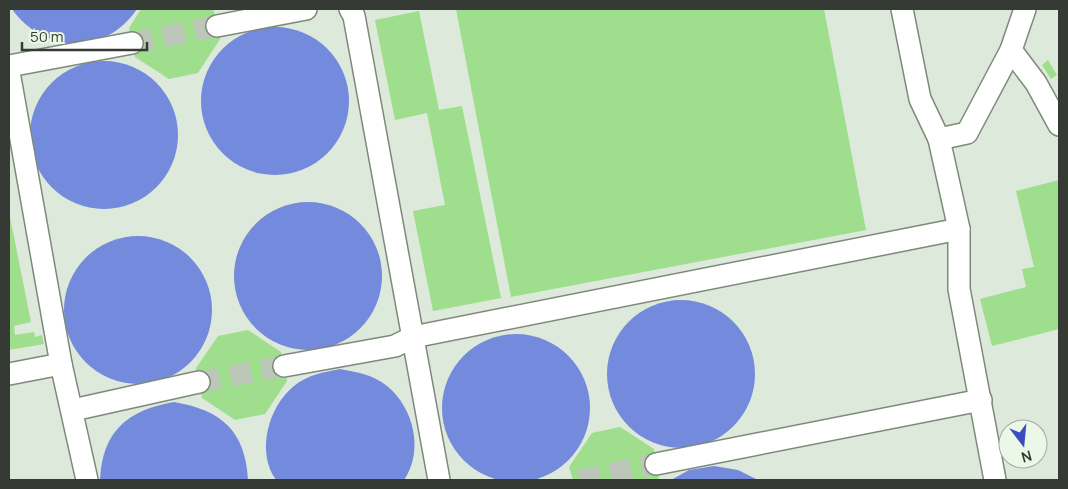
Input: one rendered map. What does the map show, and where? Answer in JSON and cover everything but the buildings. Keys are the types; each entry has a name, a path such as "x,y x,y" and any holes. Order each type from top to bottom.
{"lane":[{"path":"217,26 306,9"},
{"path":"350,9 354,16 439,480"},
{"path":"902,9 920,99 939,139 959,229 959,289 995,480"},
{"path":"939,139 967,133 1010,50 1025,9"},
{"path":"9,66 132,43"},
{"path":"1010,50 1036,83 1059,125"},
{"path":"9,72 13,116 61,364 73,410 87,480"},
{"path":"284,366 395,346 413,337 959,229"},
{"path":"9,374 61,364"},
{"path":"73,410 199,382"},
{"path":"656,464 981,400"}],"water":[{"path":"12,9 137,9 124,24 108,35 92,42 75,44 57,41 41,35 25,24"},
{"path":"275,27 303,33 327,49 343,73 349,101 343,129 327,153 303,169 275,175 247,169 223,153 207,129 201,101 207,73 223,49 247,33"},
{"path":"104,61 132,67 156,83 172,107 178,135 172,163 156,187 132,203 104,209 76,203 52,187 36,163 30,135 36,107 52,83 76,67"},
{"path":"308,202 336,208 360,224 376,248 382,276 376,304 360,328 336,344 308,350 280,344 256,328 240,304 234,276 240,248 256,224 280,208"},
{"path":"138,236 166,242 190,258 206,282 212,310 206,338 190,362 166,378 138,384 110,378 86,362 70,338 64,310 70,282 86,258 110,242"},
{"path":"681,300 709,306 733,322 749,346 755,374 749,402 733,426 709,442 681,448 653,442 629,426 613,402 607,374 613,346 629,322 653,306"},
{"path":"516,334 544,340 568,356 584,380 590,408 584,436 568,460 544,476 516,482 488,476 464,460 448,436 442,408 448,380 464,356 488,340"},
{"path":"340,369 365,374 377,379 396,395 404,406 410,418 415,443 414,456 404,480 276,480 270,469 266,443 268,430 277,406 294,386 304,379 316,374"},
{"path":"174,402 205,411 228,425 236,435 242,448 248,480 100,480 106,449 112,436 120,426 143,411"},
{"path":"714,466 738,470 758,480 671,480 689,470"}],"tunnel":[{"path":"132,43 217,26"},
{"path":"199,382 284,366"},
{"path":"579,480 656,464"}]}
